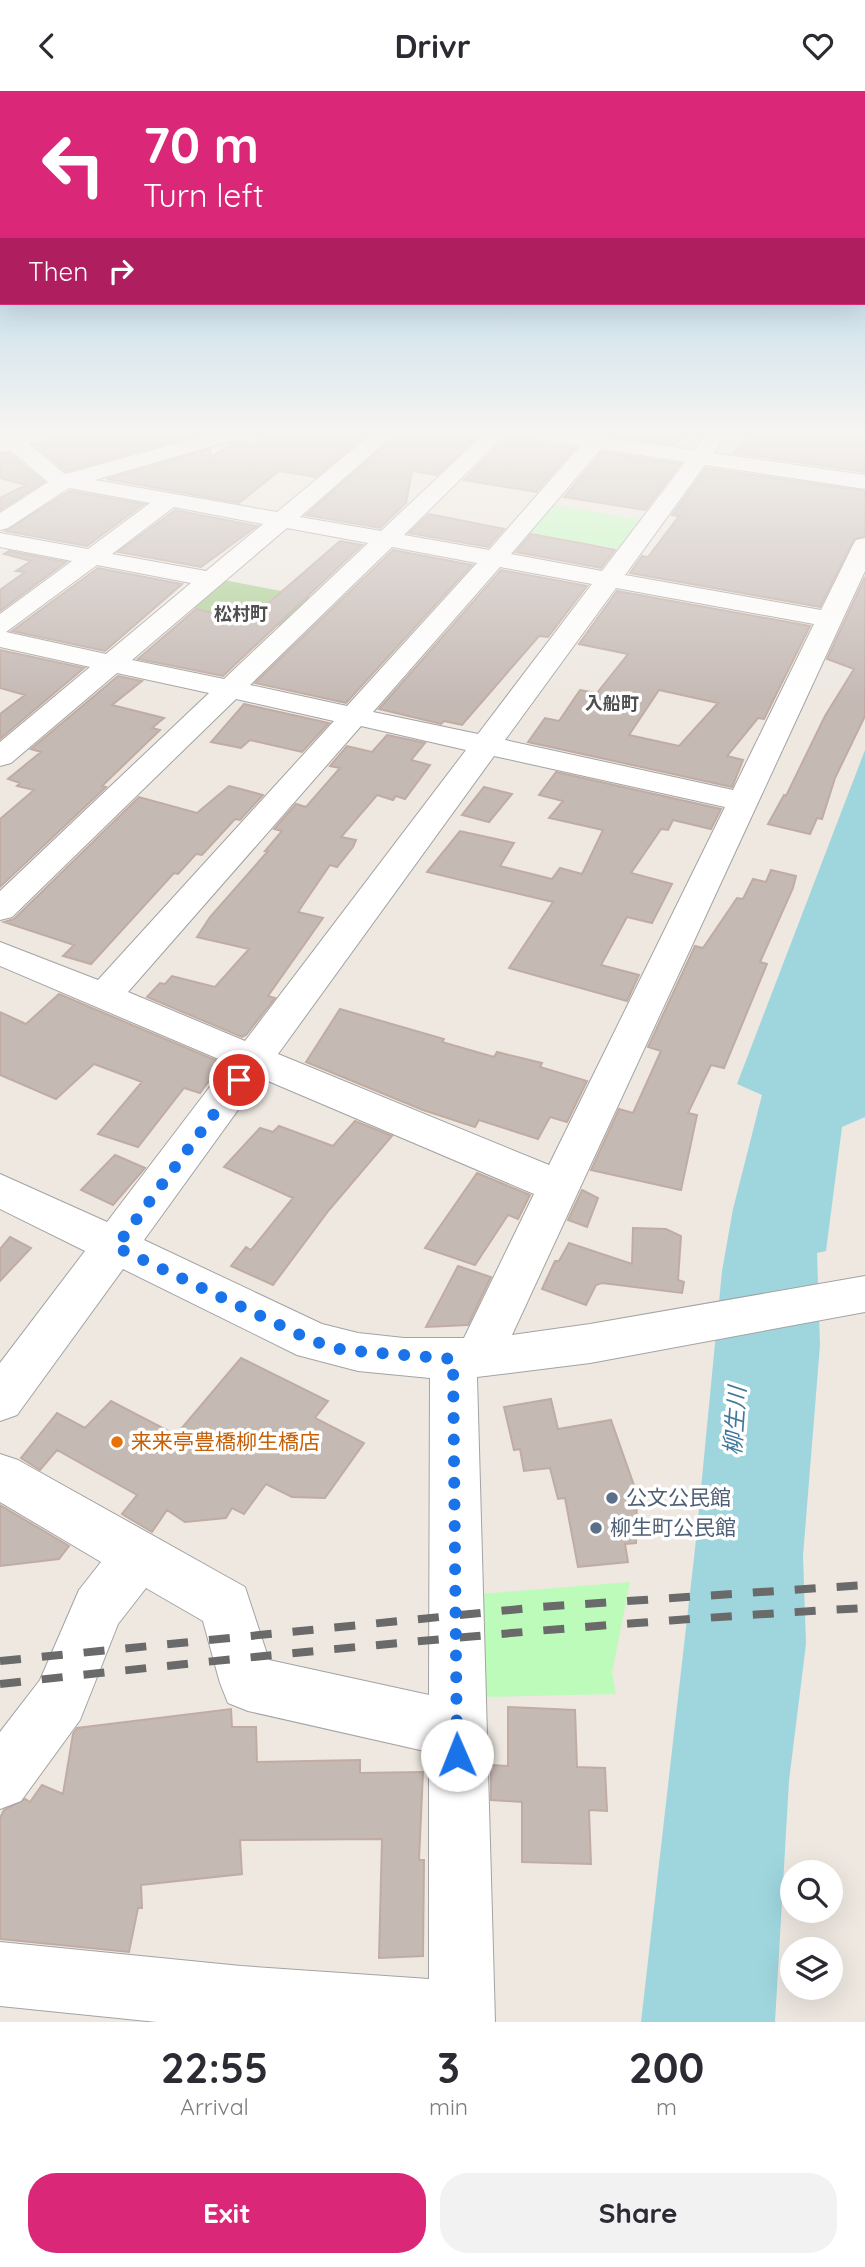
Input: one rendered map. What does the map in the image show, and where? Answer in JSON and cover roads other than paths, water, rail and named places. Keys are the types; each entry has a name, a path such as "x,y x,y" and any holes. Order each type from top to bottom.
{"street":[{"path":"0,626 140,521"},
{"path":"0,757 208,579 282,521"},
{"path":"283,521 828,618"},
{"path":"0,910 404,521"},
{"path":"104,996 527,521"},
{"path":"0,1400 652,521"},
{"path":"0,540 208,579"},
{"path":"0,1974 462,2018 457,1730 466,1358 559,1187 865,545"},
{"path":"0,639 742,801"},
{"path":"0,953 559,1187"},
{"path":"0,1191 313,1341 343,1350 466,1358 591,1343 846,1298"},
{"path":"0,1476 226,1605 248,1683 457,1730"},
{"path":"0,1780 60,1700 98,1608 139,1555"}],"water":[{"name":"柳生川","path":"865,750 865,1117 842,1127 826,1251 817,1253 820,1345 803,1556 806,1644 789,1781 784,1860 780,1860 781,1923 775,2022 641,2022 696,1540 722,1271 733,1209 762,1095 737,1084"}],"railway":[{"path":"0,1661 540,1607 865,1585"},
{"path":"0,1684 432,1640 865,1608"}],"place":[{"name":"来来亭豊橋柳生橋店","path":"117,1442"},
{"name":"公文公民館","path":"612,1498"},
{"name":"柳生町公民館","path":"596,1528"}],"district":[{"name":"松村町","path":"241,614"},
{"name":"入船町","path":"612,704"}]}
